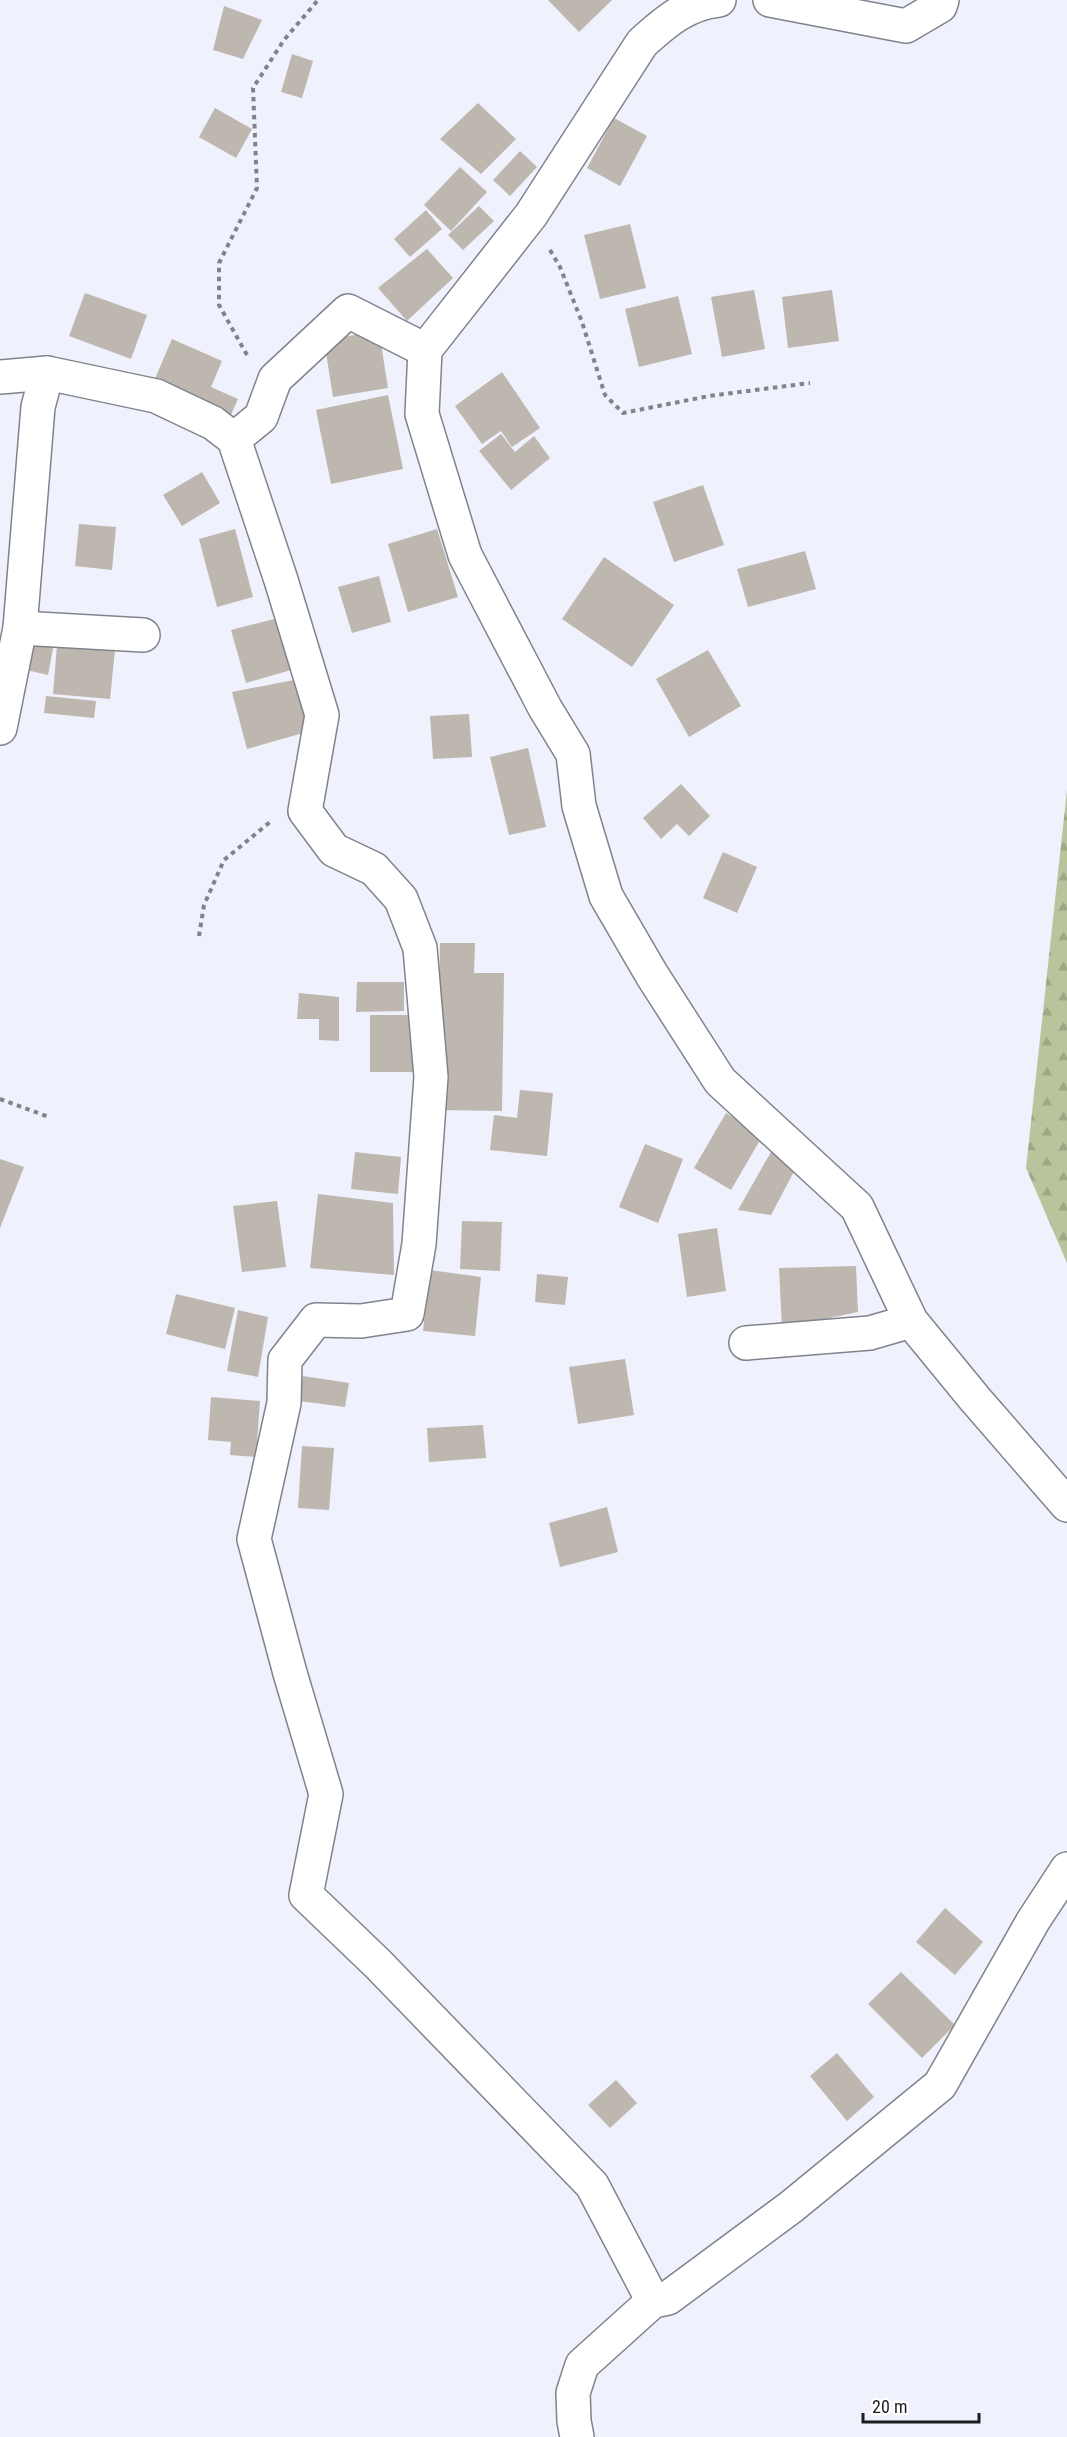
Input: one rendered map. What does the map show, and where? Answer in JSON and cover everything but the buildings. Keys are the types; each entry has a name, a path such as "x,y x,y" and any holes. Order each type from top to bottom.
{"street":[{"path":"719,0 701,2 663,23 642,43 531,215 425,350 422,414 465,555 545,708 573,754 579,806 606,896 652,975 720,1081 857,1207 911,1321 1067,1505"},
{"path":"770,0 906,26 940,6 942,0"},
{"path":"234,439 261,417 275,379 348,311 425,350"},
{"path":"0,728 20,628 38,407 47,373"},
{"path":"0,377 47,373 156,396 213,423 234,439 281,580 322,716 305,811 334,850 374,868 401,899 420,948 431,1077 419,1244 407,1314 362,1322 316,1320 285,1359 285,1403 254,1539 326,1794 306,1895 378,1964 592,2185 653,2301"},
{"path":"20,628 143,635"},
{"path":"746,1343 870,1333 911,1321"},
{"path":"577,2437 573,2393 582,2365 653,2301 668,2298 791,2207 940,2085 1033,1921 1067,1869"}],"path":[{"path":"275,379 247,355 219,305 219,263 257,188 253,88 284,40 318,0"},
{"path":"531,215 560,267 582,322 605,395 623,414 709,396 810,383"},
{"path":"199,936 204,905 224,860 266,824 305,811"},
{"path":"0,1099 49,1117"}],"green space":[{"path":"1067,790 1067,1263 1026,1168"}]}
